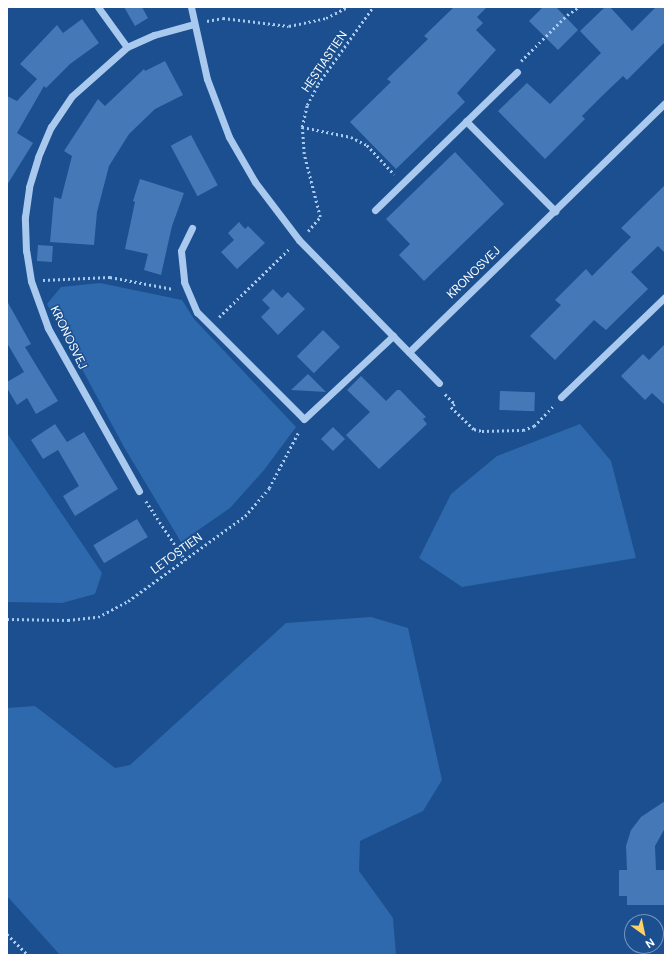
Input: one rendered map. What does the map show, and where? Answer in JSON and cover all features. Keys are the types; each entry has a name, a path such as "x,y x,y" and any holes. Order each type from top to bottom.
{"street":[{"path":"98,7 127,47"},
{"path":"191,7 207,80 229,136 255,182 299,240 439,383"},
{"name":"KRONOSVEJ","path":"139,491 48,328 31,281 26,251 25,217 29,187 38,157 51,127 72,96 127,47 154,34 194,24"},
{"path":"375,210 517,72"},
{"name":"KRONOSVEJ","path":"409,352 665,103"},
{"path":"466,121 554,211"},
{"path":"192,228 181,251 184,282 197,312 304,419 393,336"},
{"path":"561,397 665,296"}],"path":[{"name":"HESTIASTIEN","path":"194,24 223,18 289,26 326,18 348,7"},
{"name":"HESTIASTIEN","path":"299,240 320,216 304,154 302,127 307,105 318,84 373,7"},
{"path":"517,72 522,57 578,7"},
{"path":"302,127 350,137 366,145 403,183"},
{"path":"210,326 299,240"},
{"path":"31,281 110,277 189,293"},
{"path":"439,383 436,385 455,404 451,407 474,429 482,431 523,430 534,426 561,397"},
{"name":"LETOSTIEN","path":"7,619 68,620 98,617 128,601 245,516 270,488 304,419"},
{"path":"139,491 185,560"},
{"path":"7,934 28,955"}],"shaded area":[{"path":"100,283 182,300 194,319 296,427 264,470 230,508 181,542 124,447 47,304 61,287"},
{"path":"580,424 611,461 636,558 462,587 419,558 451,494 497,456"},
{"path":"7,433 102,573 95,594 62,603 7,602"},
{"path":"371,617 408,628 442,780 423,811 360,841 359,871 393,918 396,955 60,955 7,896 7,708 35,706 115,768 130,765 286,623"}],"building":[{"path":"124,7 142,7 148,18 135,26"},
{"path":"454,7 487,7 477,17 483,23 476,30 496,50 457,93 465,102 396,169 350,122 391,82 387,79 428,39 424,36"},
{"path":"543,7 556,7 578,30 558,50 529,21"},
{"path":"605,7 610,7 632,31 656,7 665,7 665,42 627,80 623,76 602,96 582,116 585,119 545,159 498,111 527,83 550,104 601,53 580,31"},
{"path":"82,19 99,43 70,64 46,88 44,86 17,133 33,143 7,185 7,96 17,101 37,79 20,64 57,25 63,33"},
{"path":"165,61 183,95 155,109 129,134 109,166 97,212 94,245 50,242 54,197 61,199 72,156 64,151 98,99 105,106 144,69 145,71"},
{"path":"191,135 218,185 197,196 171,146"},
{"path":"455,152 504,204 424,281 399,255 410,244 386,219"},
{"path":"140,179 184,193 172,226 161,275 144,270 148,254 125,249 135,202 133,201"},
{"path":"665,185 665,253 658,246 631,272 648,289 606,330 594,320 555,360 530,336 561,305 555,300 586,269 592,276 631,237 621,228"},
{"path":"239,222 245,229 248,226 265,243 237,269 221,252 234,240 228,233"},
{"path":"38,245 53,246 52,262 37,261"},
{"path":"273,289 282,298 288,292 305,309 278,335 261,317 270,308 262,300"},
{"path":"7,301 31,344 25,347 58,401 36,414 27,398 17,405 7,388 7,382 24,372 7,343"},
{"path":"323,330 340,347 314,373 297,356"},
{"path":"665,344 665,405 652,393 645,400 621,376 643,354 649,360"},
{"path":"308,374 326,392 291,390"},
{"path":"361,376 386,401 397,390 400,390 426,417 423,419 427,424 379,469 346,435 370,412 347,390"},
{"path":"500,391 535,392 534,411 499,410"},
{"path":"55,424 67,442 84,432 118,489 75,516 63,496 79,486 58,450 43,459 31,440"},
{"path":"333,427 345,439 333,451 321,439"},
{"path":"137,519 148,537 104,563 93,545"},
{"path":"665,801 665,828 655,846 656,870 665,870 665,905 627,905 627,896 619,896 619,870 627,870 626,846 631,830 641,817"}]}
